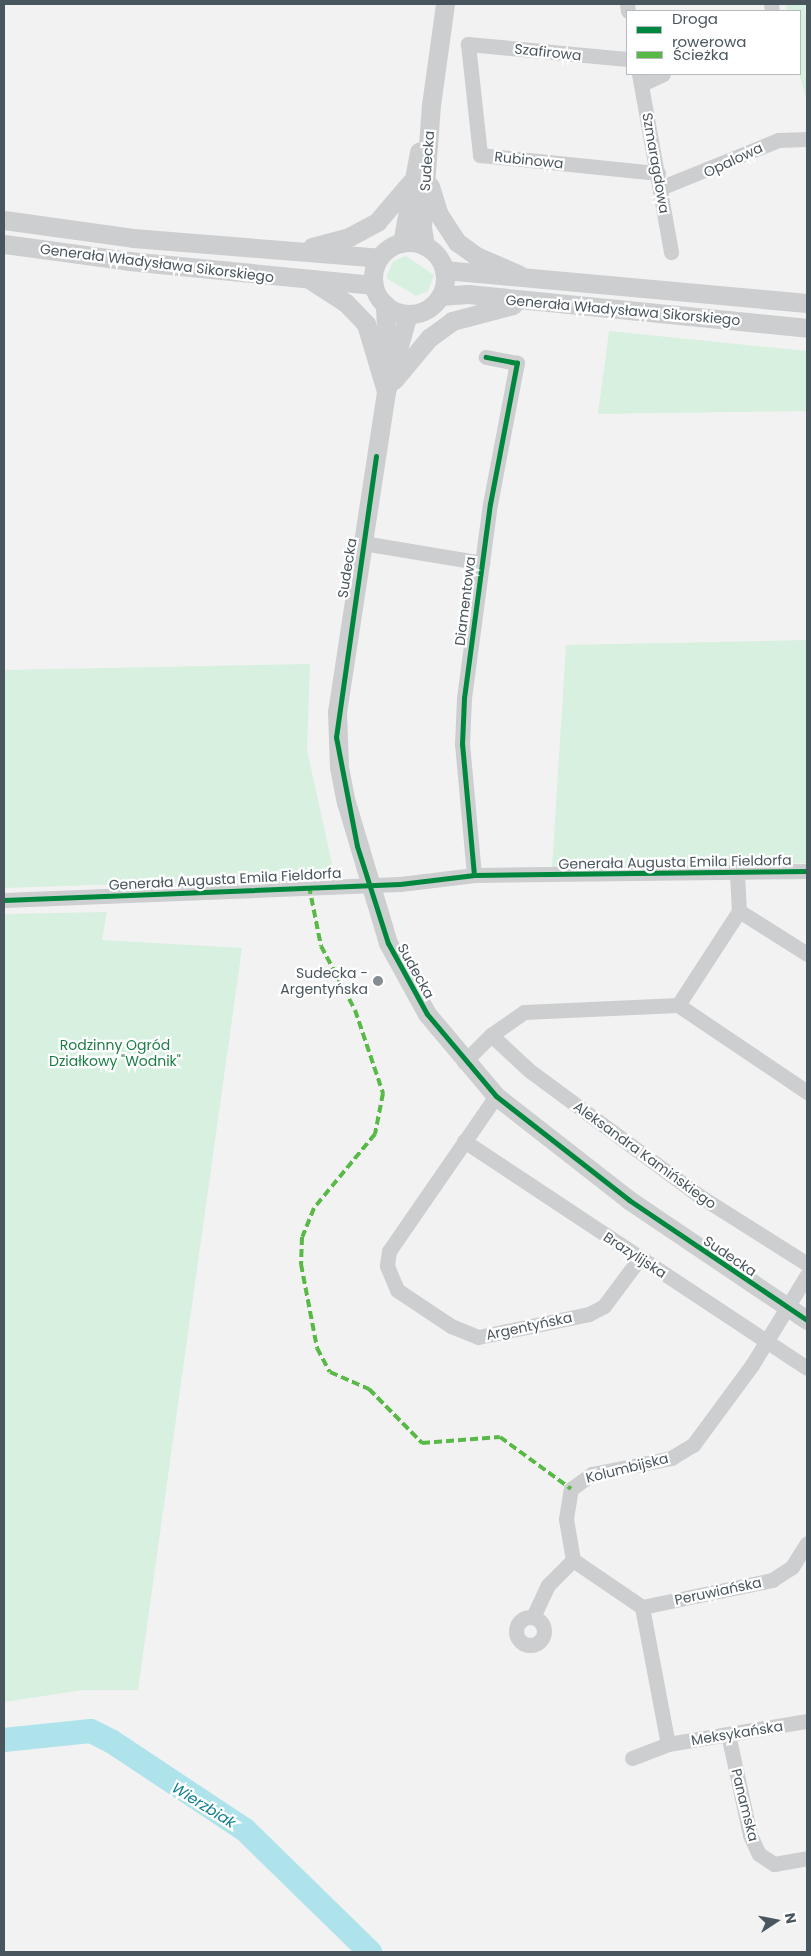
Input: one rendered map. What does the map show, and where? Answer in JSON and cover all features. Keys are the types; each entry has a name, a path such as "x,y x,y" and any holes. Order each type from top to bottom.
{"street":[{"name":"Sudecka","path":"402,243 419,176 445,4"},
{"name":"Szafirowa","path":"468,44 626,59"},
{"name":"Rubinowa","path":"468,44 480,155 659,180"},
{"path":"641,79 659,75"},
{"name":"Szmaragdowa","path":"641,79 671,252"},
{"name":"Opalowa","path":"659,180 778,140 807,139"},
{"name":"Sudecka","path":"419,176 425,246"},
{"path":"299,250 363,231 386,214 419,176 451,236 476,256 528,278"},
{"name":"Generała Władysława Sikorskiego","path":"4,220 133,238 299,250"},
{"path":"299,250 379,258 402,243 425,246 444,270 440,296 426,309 408,314 385,304 374,285 379,258"},
{"name":"Generała Władysława Sikorskiego","path":"4,244 311,280"},
{"name":"Generała Władysława Sikorskiego","path":"444,270 807,303"},
{"path":"311,280 374,285"},
{"path":"311,280 346,303 366,324 386,392"},
{"name":"Generała Władysława Sikorskiego","path":"440,296 468,294 526,302 807,328"},
{"path":"386,392 429,338 452,321 526,302"},
{"name":"Sudecka","path":"385,304 386,392"},
{"name":"Sudecka","path":"408,314 386,392 336,737 344,793 367,884 400,968 464,1062 496,1096 629,1200 807,1320"},
{"name":"Diamentowa","path":"474,875 462,744 482,563 517,363 486,357"},
{"name":"Diamentowa","path":"363,542 482,563"},
{"name":"Generała Augusta Emila Fieldorfa","path":"4,900 367,884 474,875 737,874 807,871"},
{"path":"678,1005 739,911 737,874"},
{"path":"739,911 807,954"},
{"path":"464,1062 491,1035 524,1012 678,1005 807,1092"},
{"name":"Aleksandra Kamińskiego","path":"491,1035 530,1071 698,1195 807,1264"},
{"name":"Argentyńska","path":"496,1096 389,1251 387,1266 397,1290 451,1326 478,1336 589,1314 604,1306 639,1259"},
{"name":"Brazylijska","path":"464,1141 639,1259 807,1368"},
{"path":"786,1307 807,1275"},
{"name":"Kolumbijska","path":"574,1560 566,1500 578,1480 671,1458 693,1445 766,1340 786,1307"},
{"name":"Peruwiańska","path":"642,1607 772,1580 792,1567 807,1543"},
{"path":"533,1617 548,1585 574,1560 642,1607 668,1744"},
{"name":"Meksykańska","path":"632,1758 668,1744 807,1721"},
{"name":"Panamska","path":"728,1734 750,1835 759,1854 774,1864 807,1858"}],"green space":[{"path":"786,4 807,4 807,101 799,75 801,75 801,10 787,10"},
{"path":"406,256 434,275 428,291 416,296 386,278 393,261"},
{"path":"609,331 807,351 807,411 598,414"},
{"path":"807,640 807,863 552,868 566,645"},
{"path":"310,664 307,750 335,877 4,888 4,670"},
{"name":"Rodzinny Ogród Działkowy \"Wodnik\"","path":"107,912 102,940 242,948 138,1690 83,1690 4,1702 4,914"}],"waterway":[{"name":"Wierzbiak","path":"4,1740 91,1731 111,1741 245,1830 370,1952"}],"marked path":[{"path":"309,886 321,946 355,1010 383,1093 375,1134 314,1208 302,1237 301,1264 317,1348 330,1372 369,1389 422,1443 500,1437 571,1489"}],"cycle path":[{"path":"474,875 462,744 464,698 490,504 517,363 486,357"},
{"path":"376,456 336,737 357,846 388,943 427,1014 496,1096 629,1200 807,1320"},
{"path":"4,900 400,884 474,875 807,871"}],"place":[{"name":"Sudecka - Argentyńska","path":"378,981"}]}
